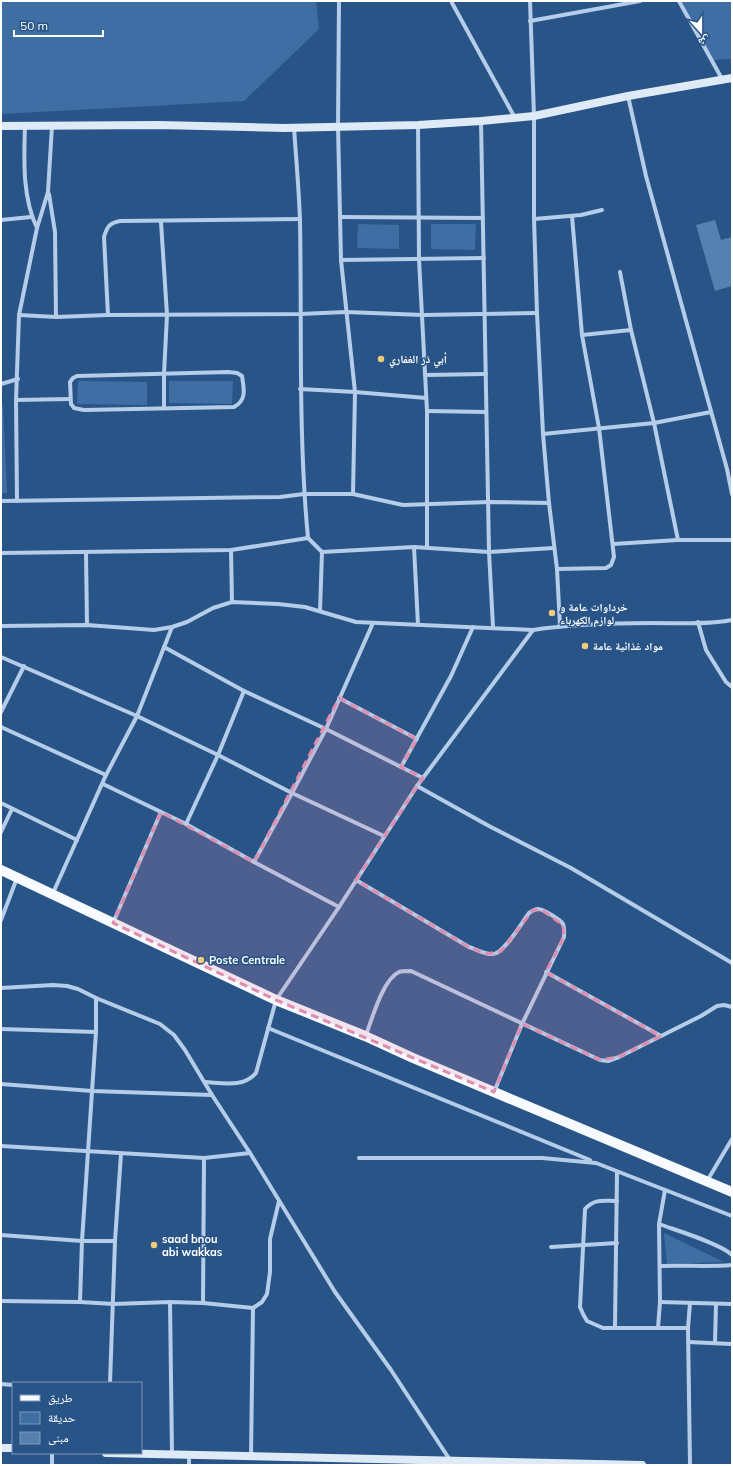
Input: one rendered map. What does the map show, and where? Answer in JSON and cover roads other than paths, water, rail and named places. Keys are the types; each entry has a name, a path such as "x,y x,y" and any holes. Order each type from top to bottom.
{"main road":[{"path":"1,126 159,125 284,128 418,125 481,121 534,116 628,96 732,78"},
{"path":"1,870 276,1000 365,1036 413,1058 732,1192"},
{"path":"1,1448 12,1448"},
{"path":"142,1454 642,1465"},
{"path":"251,1456 251,1465"}],"street":[{"path":"339,1 338,126 340,217 346,312 355,392 352,494"},
{"path":"452,1 515,118"},
{"path":"530,1 534,116 534,219 537,313 543,434 557,570 560,626"},
{"path":"530,21 640,1"},
{"path":"679,1 722,79"},
{"path":"628,96 646,176 732,494"},
{"path":"481,121 489,552 493,627"},
{"path":"25,125 26,183 31,217 37,228"},
{"path":"52,125 48,192 55,232 56,317"},
{"path":"418,125 418,259 423,315 427,411 427,547"},
{"path":"294,127 300,220 300,389 304,494 308,538 322,552 320,611"},
{"path":"17,501 16,400 18,379 19,315 37,228 48,192"},
{"path":"534,219 581,216 602,210"},
{"path":"557,570 609,567 613,563 613,544 599,428 582,335 572,216"},
{"path":"1,220 31,217"},
{"path":"340,217 483,218"},
{"path":"108,315 104,237 106,228 112,223 120,221 161,222 300,220"},
{"path":"161,222 167,315 164,408"},
{"path":"342,260 484,258"},
{"path":"620,272 631,330 654,423 678,540"},
{"path":"19,315 56,317 108,315 300,314 346,312 423,315 537,313"},
{"path":"582,335 631,330"},
{"path":"237,373 242,376 243,398 241,403 234,407 84,410 74,408 70,399 70,382 73,378 78,376 237,373"},
{"path":"425,374 486,374"},
{"path":"1,384 18,379"},
{"path":"300,389 426,398"},
{"path":"16,400 70,399"},
{"path":"427,411 486,412"},
{"path":"543,434 654,423 711,412"},
{"path":"1,501 280,497 304,494 352,494 403,505 489,502 549,503"},
{"path":"1,553 231,550 308,538"},
{"path":"613,544 678,540 732,540"},
{"path":"322,552 414,547 489,552 554,548"},
{"path":"414,547 418,625"},
{"path":"231,550 232,602"},
{"path":"86,553 87,625"},
{"path":"1,626 87,625 154,630 172,628 213,608 232,602 305,607 356,622 533,630 560,626 732,620"},
{"path":"698,622 706,650 726,682 732,687"},
{"path":"254,862 326,729 373,623"},
{"path":"401,767 451,676 473,627"},
{"path":"52,895 106,775 137,716 172,628"},
{"path":"205,1082 236,1084 252,1078 256,1073 276,1000 339,907 417,786 533,630"},
{"path":"164,647 244,691 326,729 423,778"},
{"path":"1,657 137,716 292,793 384,836"},
{"path":"1,712 24,666"},
{"path":"186,824 218,755 244,691"},
{"path":"339,698 417,739"},
{"path":"1,727 106,775"},
{"path":"103,784 186,824 339,907"},
{"path":"417,786 488,826 571,868 732,963"},
{"path":"1,803 77,840"},
{"path":"1,832 12,809"},
{"path":"113,923 161,812"},
{"path":"1,920 17,878"},
{"path":"356,880 469,947 487,954 501,951 529,913 538,909 561,921 564,929 564,937 522,1024 494,1092"},
{"path":"365,1036 383,991 391,977 400,971 411,972 596,1059 604,1061 619,1057 701,1016 717,1006 724,1005 732,1007"},
{"path":"546,972 661,1036"},
{"path":"1,988 53,985 67,986 78,989 96,998 160,1024 168,1029 181,1043 335,1292 391,1370 450,1460"},
{"path":"80,1302 82,1241 96,1032 96,998"},
{"path":"268,1028 618,1172 732,1216"},
{"path":"1,1029 96,1032"},
{"path":"1,1084 92,1091 212,1095"},
{"path":"706,1181 732,1139"},
{"path":"1,1146 204,1158 250,1153"},
{"path":"110,1382 114,1304 115,1241 121,1154"},
{"path":"202,1303 204,1158"},
{"path":"359,1158 542,1158 596,1163"},
{"path":"616,1327 618,1172"},
{"path":"658,1328 660,1302 659,1224 665,1190"},
{"path":"1,1301 114,1304 170,1302 202,1303 253,1308 262,1302 267,1294 270,1272 270,1239 278,1201"},
{"path":"617,1201 596,1201 590,1203 585,1209 580,1307 583,1314 587,1321 598,1327 688,1328"},
{"path":"659,1224 729,1251 732,1255"},
{"path":"1,1235 82,1241 115,1241"},
{"path":"551,1247 617,1243"},
{"path":"660,1266 732,1265"},
{"path":"170,1302 172,1454"},
{"path":"660,1302 732,1304"},
{"path":"690,1303 688,1328 690,1465"},
{"path":"715,1343 716,1304"},
{"path":"251,1456 253,1308"},
{"path":"688,1342 732,1344"},
{"path":"1,1384 12,1385"},
{"path":"52,1454 52,1465"},
{"path":"189,1454 189,1465"}],"place":[{"name":"أبي ذر الغفاري","path":"381,359"},
{"name":"خرداوات عامة و لوازم الكهرباء","path":"552,613"},
{"name":"مواد غذائية عامة","path":"585,646"},
{"name":"Poste Centrale","path":"201,960"},
{"name":"saad bnou abi wakkas","path":"154,1245"}]}
